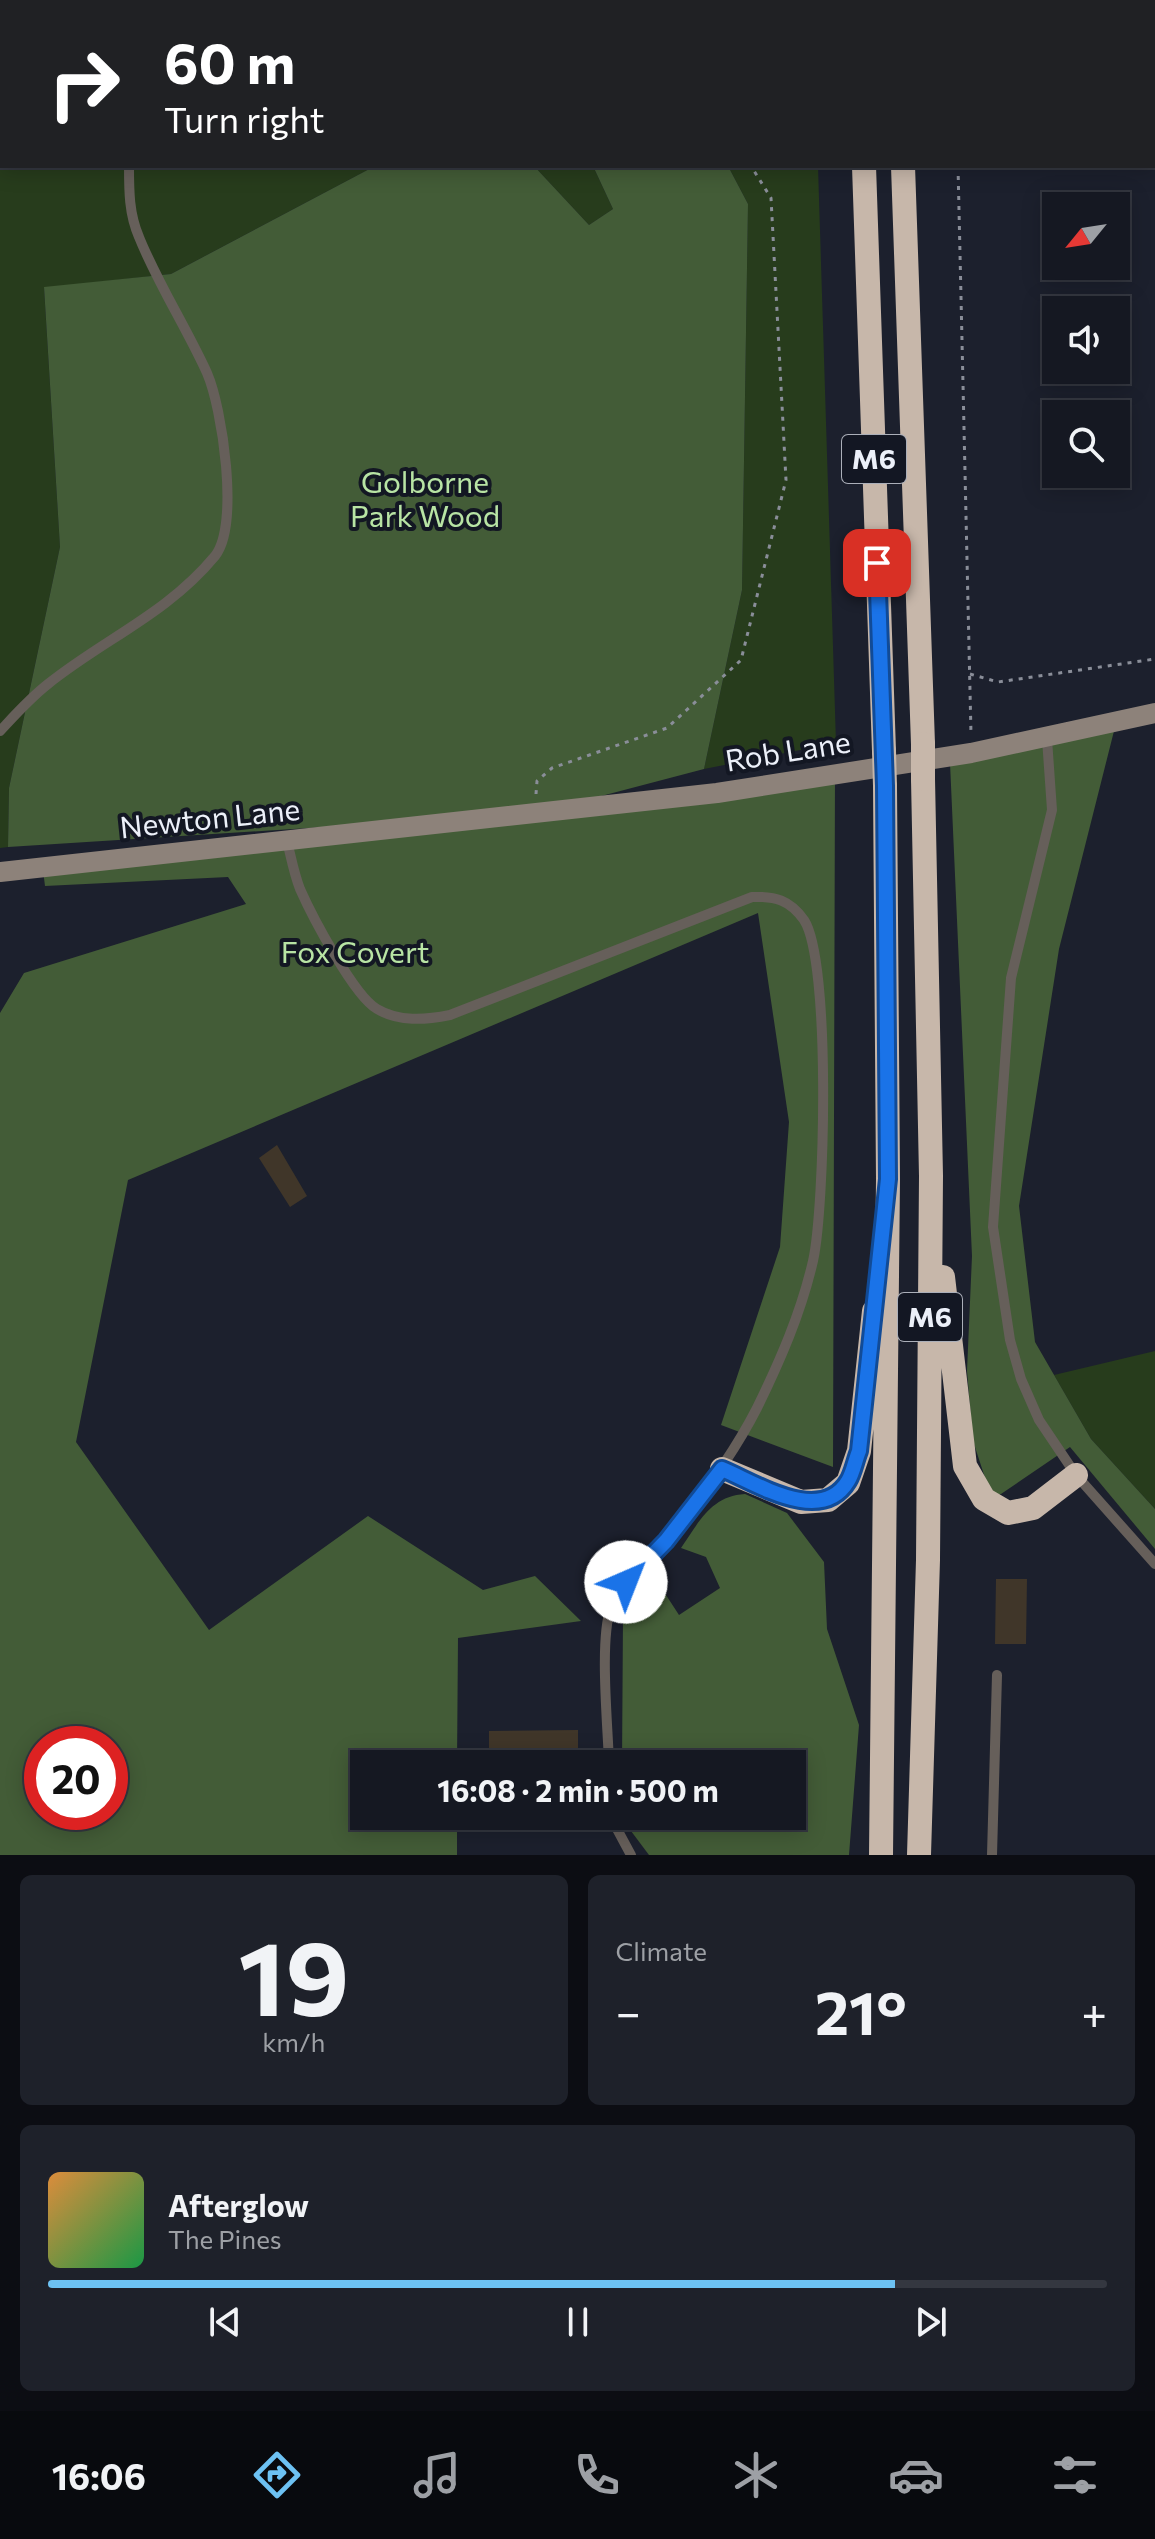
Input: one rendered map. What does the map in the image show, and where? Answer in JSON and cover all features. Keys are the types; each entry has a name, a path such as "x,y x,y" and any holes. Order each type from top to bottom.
{"highway":[{"name":"M6","path":"864,168 885,786 888,1179 881,1855"},
{"name":"M6","path":"903,168 923,744 931,1176 928,1560 919,1855"},
{"path":"931,1176 965,1466 984,1499 1008,1513 1033,1508 1076,1475"},
{"path":"722,1469 801,1502 828,1500 848,1483 859,1451 888,1179"}],"street":[{"name":"Rob Lane","path":"426,825 744,789 1047,739 1155,713"},
{"name":"Newton Lane","path":"0,872 426,825"}],"lane":[{"path":"0,731 48,684 126,634 173,597 218,553 229,511 226,465 208,376 138,236 129,201 129,168"},
{"path":"1047,739 1052,810 1011,978 993,1227 1010,1340 1021,1379 1039,1420 1076,1475 1155,1564"},
{"path":"287,841 299,887 361,997 375,1009 415,1019 450,1015 752,897 781,899 805,922 818,963 822,1090 820,1218 813,1259 785,1348 756,1410 722,1469 666,1541 626,1582 609,1614 609,1750"},
{"path":"992,1855 997,1675"},
{"path":"618,1830 631,1855"}],"path":[{"path":"535,813 537,781 552,768 667,728 741,660 786,480 771,198 752,168"},
{"path":"958,168 971,753"},
{"path":"970,674 998,682 1155,659"}],"green space":[{"path":"0,168 371,168 171,274 44,288 60,547 9,788 8,847 0,848"},
{"path":"371,168 536,168 589,225 613,209 594,168 729,168 748,204 742,590 704,769 548,810 835,770 833,1467 721,1425 780,1247 789,1122 758,913 128,1180 76,1442 209,1630 368,1516 483,1590 535,1576 581,1621 458,1638 457,1750 350,1750 350,1830 457,1830 457,1855 0,1855 0,1013 24,973 246,904 228,877 45,886 43,870 498,816 8,847 9,788 60,547 44,287 171,274"},
{"path":"536,168 594,168 613,209 589,225"},
{"path":"729,168 818,168 836,743 704,769 742,590 748,204"},
{"path":"1114,731 1059,949 1019,1206 1035,1342 1091,1439 1155,1509 1155,1549 1070,1447 1001,1494 991,1496 973,1441 967,1371 972,1256 950,763"},
{"path":"1155,1351 1155,1509 1091,1439 1054,1375"},
{"path":"745,1494 787,1513 824,1562 827,1629 859,1725 849,1855 649,1855 631,1830 806,1830 806,1750 622,1750 623,1616 643,1589 666,1595 679,1615 720,1588 706,1557 681,1548 707,1512 733,1496"}],"building":[{"path":"277,1145 307,1196 290,1207 259,1158"},
{"path":"996,1579 1027,1579 1026,1644 995,1644"},
{"path":"578,1730 578,1750 489,1750 489,1731"}],"route":[{"path":"626,1582 666,1541 722,1469 801,1502 828,1500 848,1483 859,1451 888,1179 885,786 877,563"}],"park label":[{"name":"Golborne Park Wood","path":"425,500"},
{"name":"Fox Covert","path":"355,953"}]}
